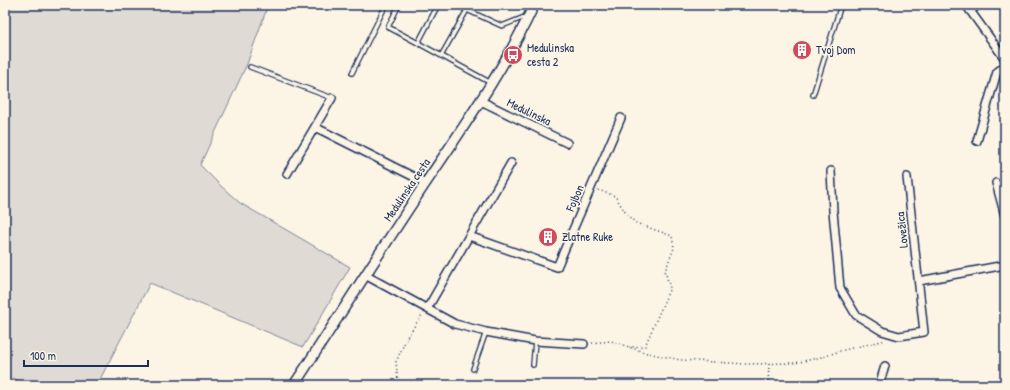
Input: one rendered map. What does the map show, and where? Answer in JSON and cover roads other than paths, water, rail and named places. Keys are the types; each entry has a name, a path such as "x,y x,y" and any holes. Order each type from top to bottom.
{"main road":[{"name":"Medulinska cesta","path":"294,385 481,101 513,47 534,5"}],"street":[{"path":"978,5 968,8 1005,59"},
{"path":"976,141 997,72 1005,66"},
{"path":"287,174 332,98"},
{"name":"Medulinska","path":"481,101 567,143"},
{"name":"Fojbon","path":"469,236 557,267 621,118"},
{"path":"315,127 426,183"},
{"path":"427,309 511,163"},
{"name":"Lovežica","path":"831,171 840,288 856,316 882,331 899,336 924,332 907,177"},
{"path":"996,183 1005,216"},
{"path":"919,281 1005,265"},
{"path":"365,275 455,324 486,332 535,341 584,344"},
{"path":"879,385 885,366"}],"lane":[{"path":"352,73 386,5"},
{"path":"398,5 388,27 492,83"},
{"path":"418,43 438,5"},
{"path":"456,5 502,26 530,15"},
{"path":"813,95 841,5"},
{"path":"441,56 466,10"},
{"path":"250,68 332,98"},
{"path":"473,369 486,332"},
{"path":"533,366 535,341"}],"place":[{"name":"Tvoj Dom","path":"802,50"},
{"name":"Medulinska cesta 2","path":"513,55"},
{"name":"Zlatne Ruke","path":"548,237"}]}
